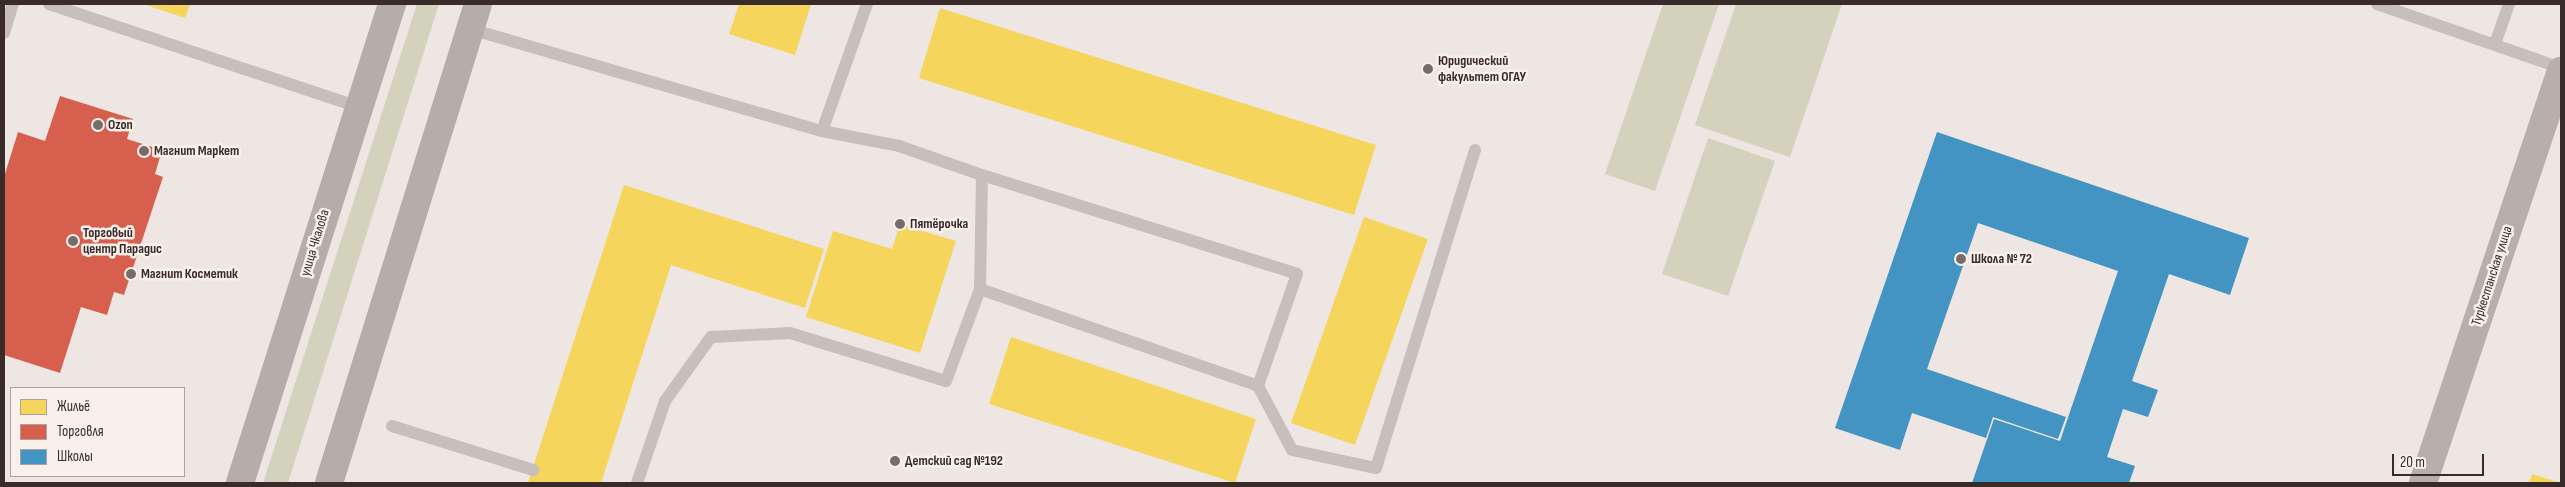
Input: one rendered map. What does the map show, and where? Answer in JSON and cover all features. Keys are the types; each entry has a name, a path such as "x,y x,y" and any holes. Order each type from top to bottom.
{"main road":[{"name":"улица Чкалова","path":"240,483 392,4"},
{"path":"329,483 478,4"},
{"name":"Туркестанская улица","path":"2423,483 2561,69"}],"lane":[{"path":"4,33 13,4"},
{"path":"49,4 359,107"},
{"path":"822,132 867,4"},
{"path":"2377,4 2495,44 2561,69"},
{"path":"2495,44 2509,4"},
{"path":"470,29 822,132 899,146 982,175 1297,274 1258,386"},
{"path":"980,289 1258,386 1292,450 1376,468 1476,150"},
{"path":"637,483 665,401 712,337 790,333 946,381 980,289 982,175"},
{"path":"392,426 533,470"}],"green space":[{"path":"417,4 439,4 288,483 263,483"},
{"path":"1663,4 1719,4 1655,191 1605,174"},
{"path":"1736,4 1842,4 1790,157 1695,125"},
{"path":"1708,138 1775,161 1728,296 1662,274"}],"building: Жильё":[{"path":"143,4 190,4 185,18"},
{"path":"739,4 811,4 795,55 729,34"},
{"path":"940,8 1376,145 1354,215 919,78"},
{"path":"624,185 824,249 805,308 671,265 601,483 528,483"},
{"path":"1364,217 1428,239 1355,445 1291,423"},
{"path":"900,224 956,241 920,353 806,317 833,231 892,249"},
{"path":"1011,337 1256,419 1235,483 989,404"},
{"path":"2532,474 2561,483 2529,483"}],"building: Торговля":[{"name":"Торговый центр Парадис","path":"60,96 133,119 127,139 162,150 155,174 163,177 124,295 114,292 107,315 81,307 60,373 4,355 4,177 18,132 45,141"}],"building: Школы":[{"path":"1937,132 2249,238 2230,295 2169,274 2132,381 2158,390 2148,417 2123,409 2107,457 2135,466 2129,483 1972,483 1994,419 2060,441 2118,271 1978,223 1927,369 2066,417 2058,439 1993,417 1986,438 1912,413 1900,450 1835,428"}],"place":[{"name":"Юридический факультет ОГАУ","path":"1428,69"},
{"name":"Ozon","path":"98,125"},
{"name":"Магнит Маркет","path":"144,151"},
{"name":"Пятёрочка","path":"900,224"},
{"name":"Торговый центр Парадис","path":"73,241"},
{"name":"Школа № 72","path":"1961,259"},
{"name":"Магнит Косметик","path":"131,274"},
{"name":"Детский сад №192","path":"895,461"}]}
